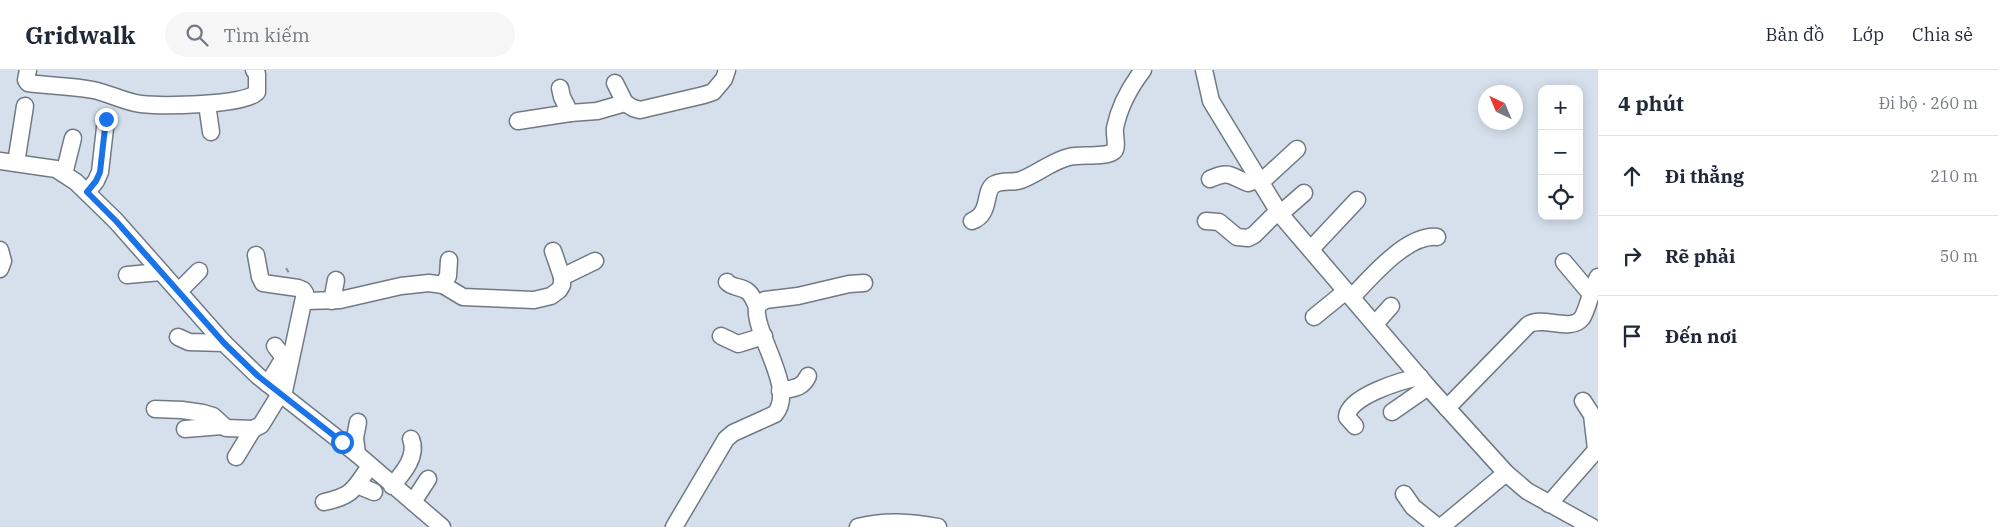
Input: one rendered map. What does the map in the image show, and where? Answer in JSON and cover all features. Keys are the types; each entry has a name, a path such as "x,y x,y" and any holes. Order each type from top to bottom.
{"street":[{"path":"28,70 26,80 28,83 91,89 125,101 141,104 206,104 230,101 255,94 257,74 254,70"},
{"path":"615,83 625,103 640,110 704,96 718,87 727,70"},
{"path":"972,221 983,213 991,187 994,184 1019,181 1069,157 1108,153 1114,150 1116,147 1115,129 1122,107 1135,80 1143,70"},
{"path":"1204,70 1211,101 1279,212 1424,382 1506,473 1526,491 1592,527"},
{"path":"560,88 570,113"},
{"path":"518,121 597,111 625,103"},
{"path":"206,104 211,132"},
{"path":"25,106 6,163 48,167 64,174 87,192 116,221 224,343 277,392 356,454 442,527"},
{"path":"87,192 96,181 100,172 106,119"},
{"path":"64,174 73,138"},
{"path":"1210,179 1224,174 1232,174 1248,183 1260,181 1297,149"},
{"path":"1206,221 1219,222 1237,237 1244,239 1254,235 1279,212 1304,193"},
{"path":"1311,249 1357,200"},
{"path":"1314,318 1349,294 1391,258 1420,239 1429,236 1437,237"},
{"path":"0,250 3,261 0,269"},
{"path":"304,301 332,300 402,286 429,283 444,285 463,297 534,300 551,296 562,285 562,277 553,251"},
{"path":"184,430 222,426 226,428 253,429 261,425 277,392 305,293 303,290 264,283 260,277 256,255"},
{"path":"444,285 448,276 450,260"},
{"path":"562,277 595,261"},
{"path":"1564,262 1590,293"},
{"path":"179,291 199,271"},
{"path":"127,275 161,272"},
{"path":"1447,408 1532,322 1572,324 1578,322 1584,315 1590,293 1598,277"},
{"path":"332,300 336,280"},
{"path":"674,527 726,439 739,430 775,414 780,404 780,391 774,364 756,312 757,306 746,290 731,286 727,282"},
{"path":"757,306 765,300 798,296 864,282"},
{"path":"1375,324 1391,306"},
{"path":"720,336 738,344 764,336"},
{"path":"178,337 189,342 224,343"},
{"path":"275,346 282,356 277,392"},
{"path":"780,391 799,387 804,384 808,376"},
{"path":"1392,412 1424,382"},
{"path":"1354,426 1348,417 1348,412 1353,406 1380,388 1424,382"},
{"path":"1549,504 1597,449 1592,415 1583,401"},
{"path":"155,409 202,413 213,416 222,426"},
{"path":"356,454 355,438 358,422"},
{"path":"236,457 253,429"},
{"path":"392,486 406,469 414,446 411,439"},
{"path":"324,502 345,497 357,485 370,466"},
{"path":"1404,494 1413,507 1439,527 1506,473"},
{"path":"413,502 428,479"},
{"path":"357,485 374,492"},
{"path":"858,527 888,522 918,523 938,527"}],"route":[{"path":"106,119 100,172 96,181 87,192 116,221 224,343 258,376 296,408 342,442"}]}
